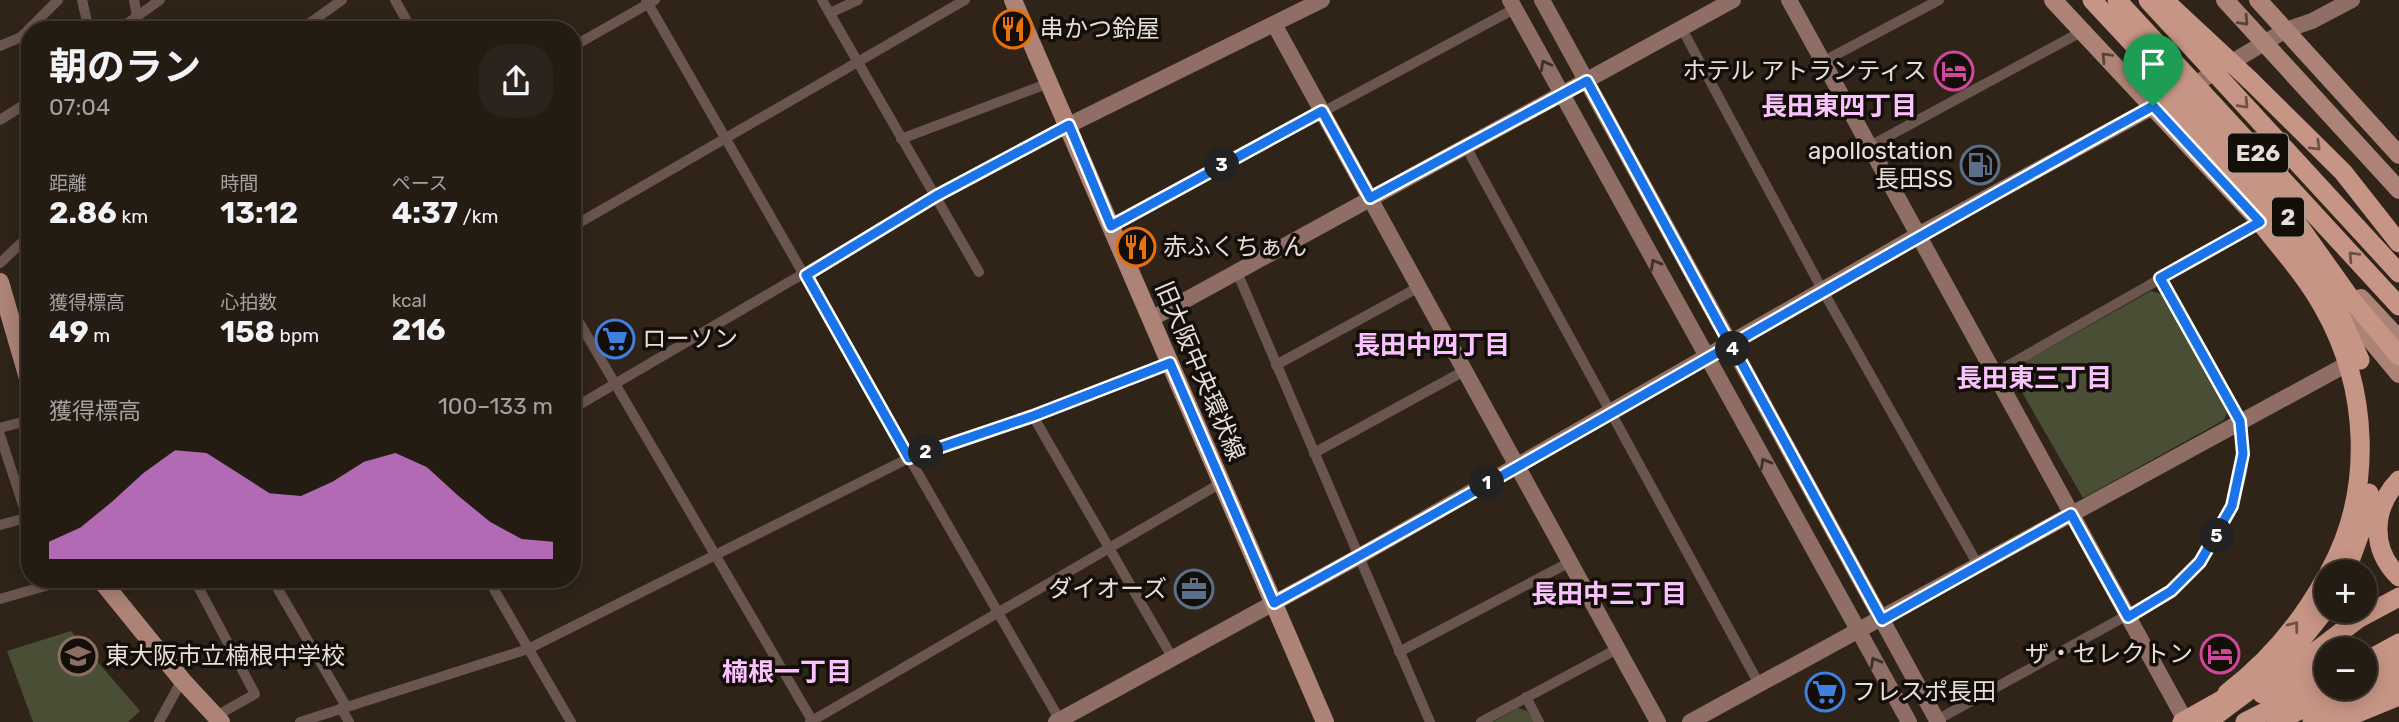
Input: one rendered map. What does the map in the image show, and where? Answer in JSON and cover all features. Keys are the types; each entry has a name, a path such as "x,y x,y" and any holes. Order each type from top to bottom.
{"highway":[{"path":"2090,0 2287,209 2351,299 2399,356"},
{"path":"2090,0 2169,102 2292,236 2325,286 2350,334 2366,387 2372,443 2368,500 2350,560"},
{"name":"E26","path":"2118,0 2399,306"},
{"name":"E26","path":"2148,0 2399,273"},
{"path":"2164,0 2251,80 2399,227"},
{"path":"2343,172 2399,243"},
{"path":"2260,222 2323,307 2348,363 2357,401 2361,450 2356,499 2336,560"},
{"path":"2399,480 2382,503 2377,528 2382,552 2399,577"},
{"path":"2211,718 2267,659 2293,628 2314,596"},
{"path":"2211,718 2358,619 2399,597"},
{"path":"2211,718 2278,669 2315,623"},
{"path":"2377,650 2399,646"},
{"path":"2377,656 2399,646"},
{"path":"2377,670 2399,659"},
{"path":"2183,721 2211,718 2314,669"},
{"path":"2313,722 2399,676"},
{"path":"2245,722 2314,687"},
{"path":"2335,722 2399,696"},
{"path":"2276,722 2320,700"},
{"path":"2347,722 2399,707"}],"main road":[{"name":"旧大阪中央環状線","path":"1013,0 1325,722"},
{"name":"2","path":"2053,0 2260,222 2331,292 2399,374"},
{"name":"2","path":"2090,0 2399,339"},
{"path":"2225,0 2399,190"},
{"path":"2258,0 2396,147"},
{"path":"2350,137 2399,173"},
{"path":"0,282 21,354"},
{"path":"107,588 182,680 218,719"}],"street":[{"path":"37,21 58,0"},
{"path":"82,0 87,21"},
{"path":"134,0 137,16"},
{"path":"130,21 160,0"},
{"path":"313,21 342,0"},
{"path":"395,0 407,21"},
{"path":"822,0 979,272"},
{"path":"830,13 858,0"},
{"path":"581,222 965,0"},
{"path":"581,403 806,275 936,196 1069,125 1322,0"},
{"path":"1542,0 1937,721 2171,591 2200,562 2219,533 2239,481 2243,454 2240,421 2160,278"},
{"path":"1151,319 1732,0"},
{"path":"1789,0 2183,721"},
{"path":"1824,61 1939,0"},
{"path":"581,42 650,1 1059,721 1516,467 1918,235 2177,95 2286,30 2312,21 2352,0"},
{"path":"1111,226 1512,4 1909,722"},
{"path":"1274,24 1658,722"},
{"path":"1681,27 1823,291 1979,565"},
{"path":"1870,146 2081,32"},
{"path":"0,46 21,37"},
{"path":"901,139 1049,83"},
{"path":"0,120 21,107"},
{"path":"1466,146 1759,684"},
{"path":"1993,374 2260,222"},
{"path":"0,263 21,243"},
{"path":"1237,272 1430,722"},
{"path":"1276,365 1419,287"},
{"path":"581,326 812,721 1221,483"},
{"path":"300,722 528,649 909,458 1033,416 1170,363"},
{"path":"1690,722 1882,620 2348,363"},
{"path":"1314,453 1464,371"},
{"path":"1033,416 1172,657"},
{"path":"0,428 21,422"},
{"path":"0,435 21,496"},
{"path":"0,525 21,519"},
{"path":"1399,652 1570,562"},
{"path":"0,599 38,588"},
{"path":"199,588 255,694 218,719"},
{"path":"276,588 349,722"},
{"path":"493,588 571,722"},
{"path":"1481,722 1617,649"},
{"path":"159,722 182,680"},
{"path":"1526,697 1539,722"}],"green space":[{"path":"2151,291 2161,294 2227,413 2224,420 2083,498 2012,375 2013,368"},
{"path":"71,631 140,711 128,722 33,722 7,651"},
{"path":"1518,708 1527,711 1534,722 1493,722"}],"place":[{"name":"串かつ鈴屋","path":"1013,29"},
{"name":"ホテル アトランティス","path":"1954,71"},
{"name":"apollostation 長田SS","path":"1980,165"},
{"name":"赤ふくちぁん","path":"1136,247"},
{"name":"ローソン","path":"615,339"},
{"name":"ダイオーズ","path":"1194,589"},
{"name":"ザ・セレクトン","path":"2220,654"},
{"name":"東大阪市立楠根中学校","path":"78,656"},
{"name":"フレスポ長田","path":"1825,692"}],"district":[{"name":"長田東四丁目","path":"1839,106"},
{"name":"長田中四丁目","path":"1432,345"},
{"name":"長田東三丁目","path":"2034,378"},
{"name":"長田中三丁目","path":"1609,594"},
{"name":"楠根一丁目","path":"787,672"}],"route":[{"path":"2153,106 1918,235 1823,291 1730,344 1611,411 1516,467 1274,603 1170,363 1033,416 909,458 806,275 936,196 1069,125 1111,226 1322,111 1370,198 1587,81 1730,344 1882,620 2071,514 2128,617 2171,591 2200,562 2219,533 2232,506 2243,454 2240,421 2160,278 2260,222 2153,106"}]}
